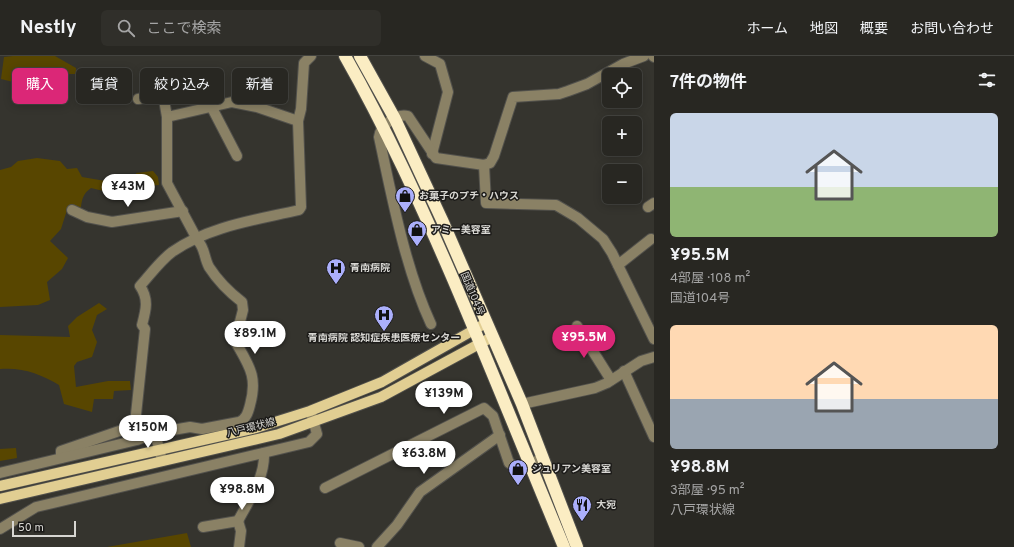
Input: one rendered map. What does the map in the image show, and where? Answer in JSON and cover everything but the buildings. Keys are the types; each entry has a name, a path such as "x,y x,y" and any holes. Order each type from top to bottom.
{"highway":[{"name":"国道104号","path":"345,56 409,178 480,343 564,547"},
{"name":"国道104号","path":"360,56 395,118 424,179 522,404 577,547"}],"main road":[{"name":"八戸環状線","path":"0,486 256,428 310,411 382,382 486,322"},
{"name":"八戸環状線","path":"0,499 249,442 314,422 381,397 492,337"}],"street":[{"path":"61,458 61,451 131,427 135,424 145,329 142,325 147,307 144,292 140,286 171,253 196,238 222,227 300,210 298,121 301,109 304,63 311,56"},
{"path":"425,56 442,60 448,92 432,154"},
{"path":"431,324 423,307 398,222 379,137 379,131 383,126 395,118 403,115 408,116 436,158 484,165 490,163 494,156 513,97 558,94 568,91 587,84 623,64 644,56"},
{"path":"0,473 137,440 155,433 190,427 202,429 239,422 244,420 248,413 253,395 254,383 251,371 235,341 243,310 242,302 227,290 208,266 203,246 196,238 183,211 166,183 167,117 163,94 138,99"},
{"path":"167,117 232,102 242,103 298,121"},
{"path":"211,106 237,156"},
{"path":"484,165 486,203 556,205 578,218 603,239 618,265 654,340"},
{"path":"72,210 87,216 112,222 183,211"},
{"path":"618,265 651,239"},
{"path":"577,326 611,380"},
{"path":"522,404 595,388 641,361 654,357"},
{"path":"624,371 654,437"},
{"path":"325,488 484,408 493,416 509,463 518,467 543,459"},
{"path":"0,529 36,507 309,442 317,434 310,411"},
{"path":"155,433 162,461"},
{"path":"378,547 397,525 420,492 500,435"},
{"path":"239,547 241,531 238,521 257,486 264,464 264,453"},
{"path":"203,527 238,521"},
{"path":"340,543 360,547"}],"shaded area":[{"path":"55,56 76,68 76,74 68,74 68,68 12,68 12,82 1,79 4,57"},
{"path":"37,158 60,161 67,169 77,168 82,177 117,183 137,182 136,173 153,171 158,177 159,185 149,186 148,190 141,192 127,193 91,188 84,196 81,207 67,210 61,229 50,241 68,258 62,269 47,282 50,300 38,305 0,307 0,170 11,167 18,161"},
{"path":"99,303 107,309 97,315 92,330 97,342 92,357 77,362 74,366 76,387 108,381 130,381 131,390 114,391 113,399 94,399 92,412 64,404 59,385 45,378 24,370 0,369 0,335 70,337 68,326 77,317"},
{"path":"16,448 17,458 0,461 0,449"},
{"path":"187,533 191,547 107,547"}],"place":[{"name":"お菓子のプチ・ハウス","path":"405,213"},
{"name":"アミー美容室","path":"417,247"},
{"name":"青南病院","path":"336,285"},
{"name":"青南病院 認知症疾患医療センター","path":"384,332"},
{"name":"ジュリアン美容室","path":"518,486"},
{"name":"大宛","path":"582,522"}]}
